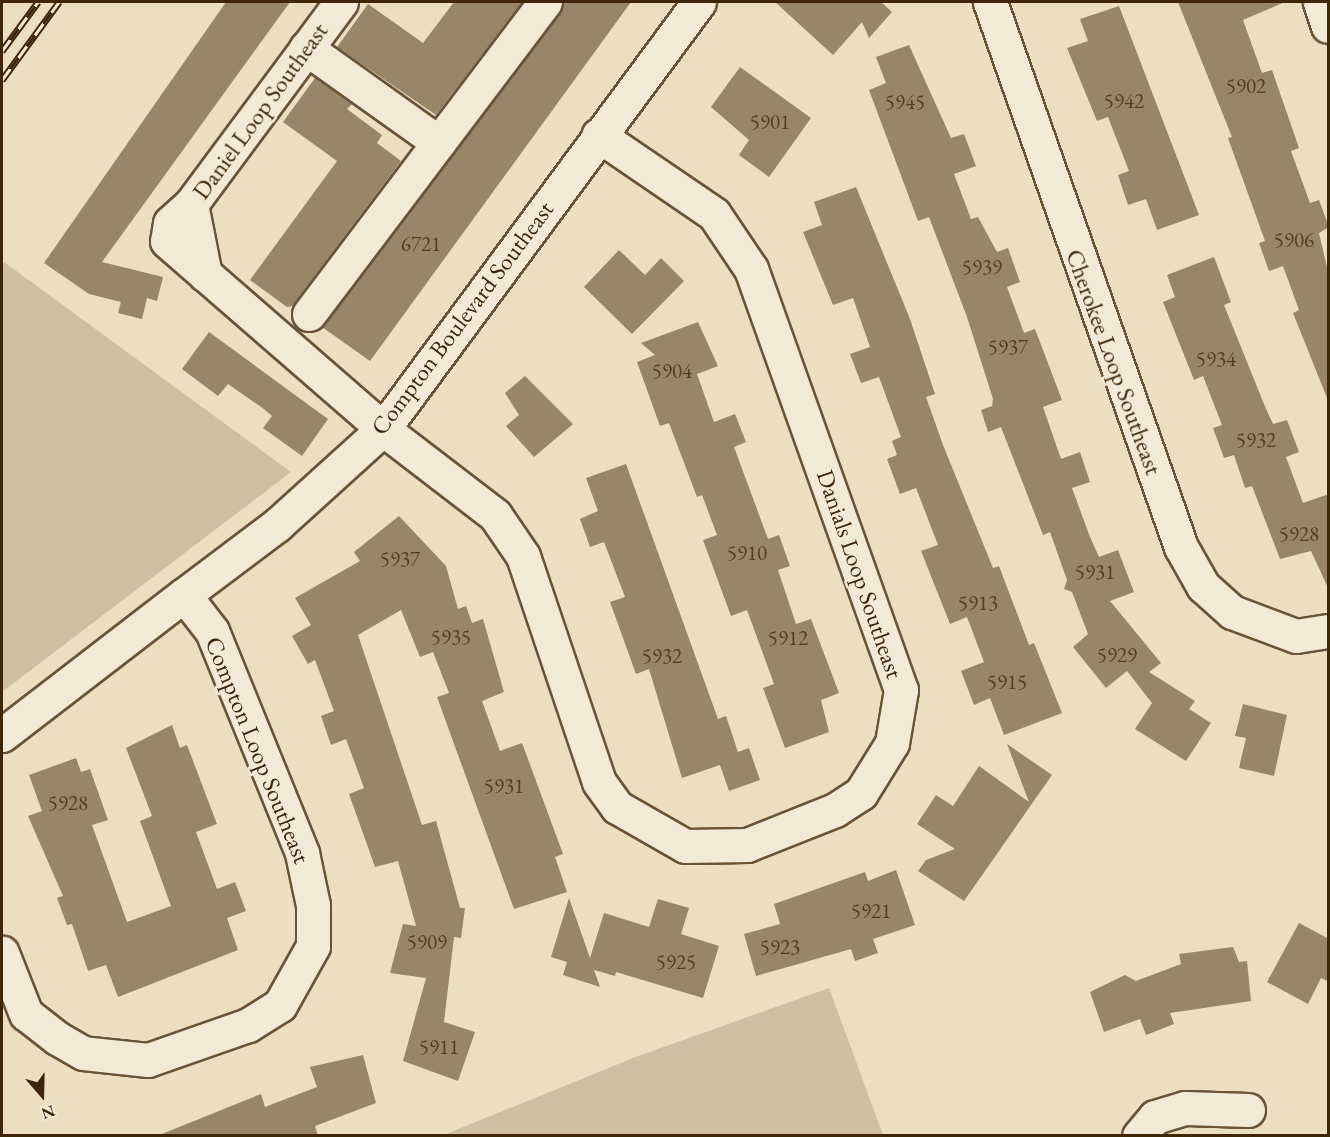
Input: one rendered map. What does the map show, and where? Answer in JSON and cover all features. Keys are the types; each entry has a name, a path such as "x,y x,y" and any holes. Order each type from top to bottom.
{"street":[{"name":"Daniel Loop Southeast","path":"341,2 191,204 170,223 167,241 383,429"},
{"path":"309,314 545,2"},
{"name":"Compton Boulevard Southeast","path":"184,595 277,525 383,429 598,135 699,2"},
{"name":"Cherokee Loop Southeast","path":"990,2 994,27 1180,547 1203,586 1232,612 1296,636 1329,631"},
{"path":"1320,2 1329,26"},
{"path":"306,48 439,143"},
{"name":"Danials Loop Southeast","path":"383,429 495,514 523,556 599,782 617,807 685,846 718,849 747,845 824,815 861,793 892,743 901,690 751,269 714,214 598,135"},
{"path":"2,735 184,595"},
{"name":"Compton Loop Southeast","path":"2,953 26,1014 57,1038 83,1053 148,1060 249,1025 280,1005 303,966 313,946 313,905 302,853 212,631 184,595"},
{"path":"1139,1136 1155,1116 1185,1108 1248,1110"}],"shaded area":[{"path":"4,262 291,472 2,692 2,266"},
{"path":"829,988 883,1135 444,1135 633,1058"}],"building":[{"path":"226,2 290,2 102,262 163,277 157,301 147,298 142,319 118,313 121,302 89,294 44,263"},
{"path":"454,2 522,2 436,115 337,47 368,4 423,43"},
{"path":"563,2 631,2 370,361 322,327 560,13"},
{"path":"775,2 881,2 892,12 869,38 862,22 833,55"},
{"path":"1178,2 1285,2 1243,20 1262,73 1272,70 1299,148 1291,151 1310,203 1319,200 1329,227 1319,233 1329,276 1329,403 1293,313 1299,310 1283,266 1269,271 1259,243 1265,241 1228,138 1232,137"},
{"path":"1119,6 1199,215 1157,230 1146,199 1128,205 1118,175 1129,171 1108,117 1097,121 1067,48 1088,41 1080,19"},
{"path":"909,45 951,138 964,134 976,166 954,174 971,219 978,217 997,252 1008,248 1020,282 1007,287 1024,333 1035,329 1062,400 1043,407 1061,459 1080,452 1090,482 1072,488 1090,537 1099,557 1118,550 1134,592 1110,601 1161,663 1149,672 1195,701 1189,709 1211,723 1186,761 1135,729 1152,703 1127,671 1106,688 1073,647 1088,634 1072,592 1064,589 1067,580 1050,532 1043,535 1001,427 988,432 981,410 992,406 993,399 967,317 929,217 918,221 869,90 886,83 876,57"},
{"path":"740,67 811,118 769,177 739,155 749,140 711,107"},
{"path":"315,78 352,104 347,109 382,135 377,143 401,161 292,306 287,307 250,280 337,161 283,122"},
{"path":"856,187 910,319 935,394 926,397 943,445 993,568 999,566 1029,645 1034,643 1062,713 1004,735 990,698 974,705 961,671 984,662 967,617 950,624 921,551 938,545 916,488 900,494 887,459 897,455 892,441 901,437 879,377 861,383 850,354 870,347 853,298 833,305 803,232 822,225 814,202"},
{"path":"619,250 645,275 661,258 684,281 632,334 584,287"},
{"path":"1214,257 1231,302 1224,305 1266,409 1273,424 1287,420 1299,452 1286,457 1303,503 1329,494 1329,590 1311,551 1280,559 1252,486 1245,488 1234,455 1224,458 1213,428 1222,425 1203,376 1194,380 1163,302 1175,297 1167,275"},
{"path":"698,322 718,366 697,374 714,422 735,414 746,442 734,447 768,539 779,535 790,566 778,570 796,624 811,619 839,693 821,700 829,732 785,748 763,688 774,684 747,610 731,616 703,540 717,535 702,495 697,497 669,423 660,426 637,362 655,355 641,343"},
{"path":"209,332 328,419 302,456 263,428 272,416 264,409 228,384 218,396 182,369"},
{"path":"525,376 573,424 534,457 506,426 519,415 505,393"},
{"path":"626,464 718,719 726,716 738,752 749,748 760,780 729,791 720,765 682,778 649,669 636,674 610,602 625,597 604,542 590,547 580,519 598,511 586,478"},
{"path":"399,516 446,566 458,609 466,606 472,623 483,619 504,692 482,701 500,751 522,743 563,854 555,857 567,892 514,909 437,697 449,693 433,652 420,657 401,610 358,635 422,825 436,821 460,908 465,908 461,938 454,937 444,1022 475,1032 458,1081 403,1061 426,978 390,973 403,924 416,926 398,861 375,867 349,794 364,788 346,739 331,745 321,716 334,711 315,660 308,664 292,636 311,625 295,598 360,561 354,552"},
{"path":"1243,704 1287,715 1274,776 1239,768 1246,738 1235,736"},
{"path":"172,725 180,748 187,745 217,824 196,832 217,889 235,882 246,911 227,918 238,950 118,997 106,965 88,971 72,924 67,925 57,898 63,896 28,816 42,811 29,775 76,758 81,772 90,769 108,820 92,825 127,922 171,906 140,821 152,816 126,748"},
{"path":"1007,744 1052,775 964,901 918,871 926,860 955,849 917,824 936,795 953,806 979,766 1029,802"},
{"path":"896,870 915,925 873,939 878,953 855,961 851,949 756,976 744,934 780,924 774,904 865,872 868,881"},
{"path":"569,898 590,958 604,913 649,927 658,899 689,908 681,934 719,946 703,998 616,972 615,976 594,970 600,987 563,975 567,962 551,957"},
{"path":"1299,923 1329,939 1329,982 1321,978 1308,1004 1267,982"},
{"path":"1233,947 1239,962 1247,961 1251,1001 1170,1013 1174,1024 1146,1035 1140,1019 1104,1032 1090,992 1125,975 1136,981 1181,964 1179,954"},
{"path":"363,1055 376,1103 315,1126 318,1136 157,1136 261,1094 265,1107 317,1087 310,1067"}],"railway":[{"path":"2,51 38,2"},
{"path":"2,80 59,2"}]}
